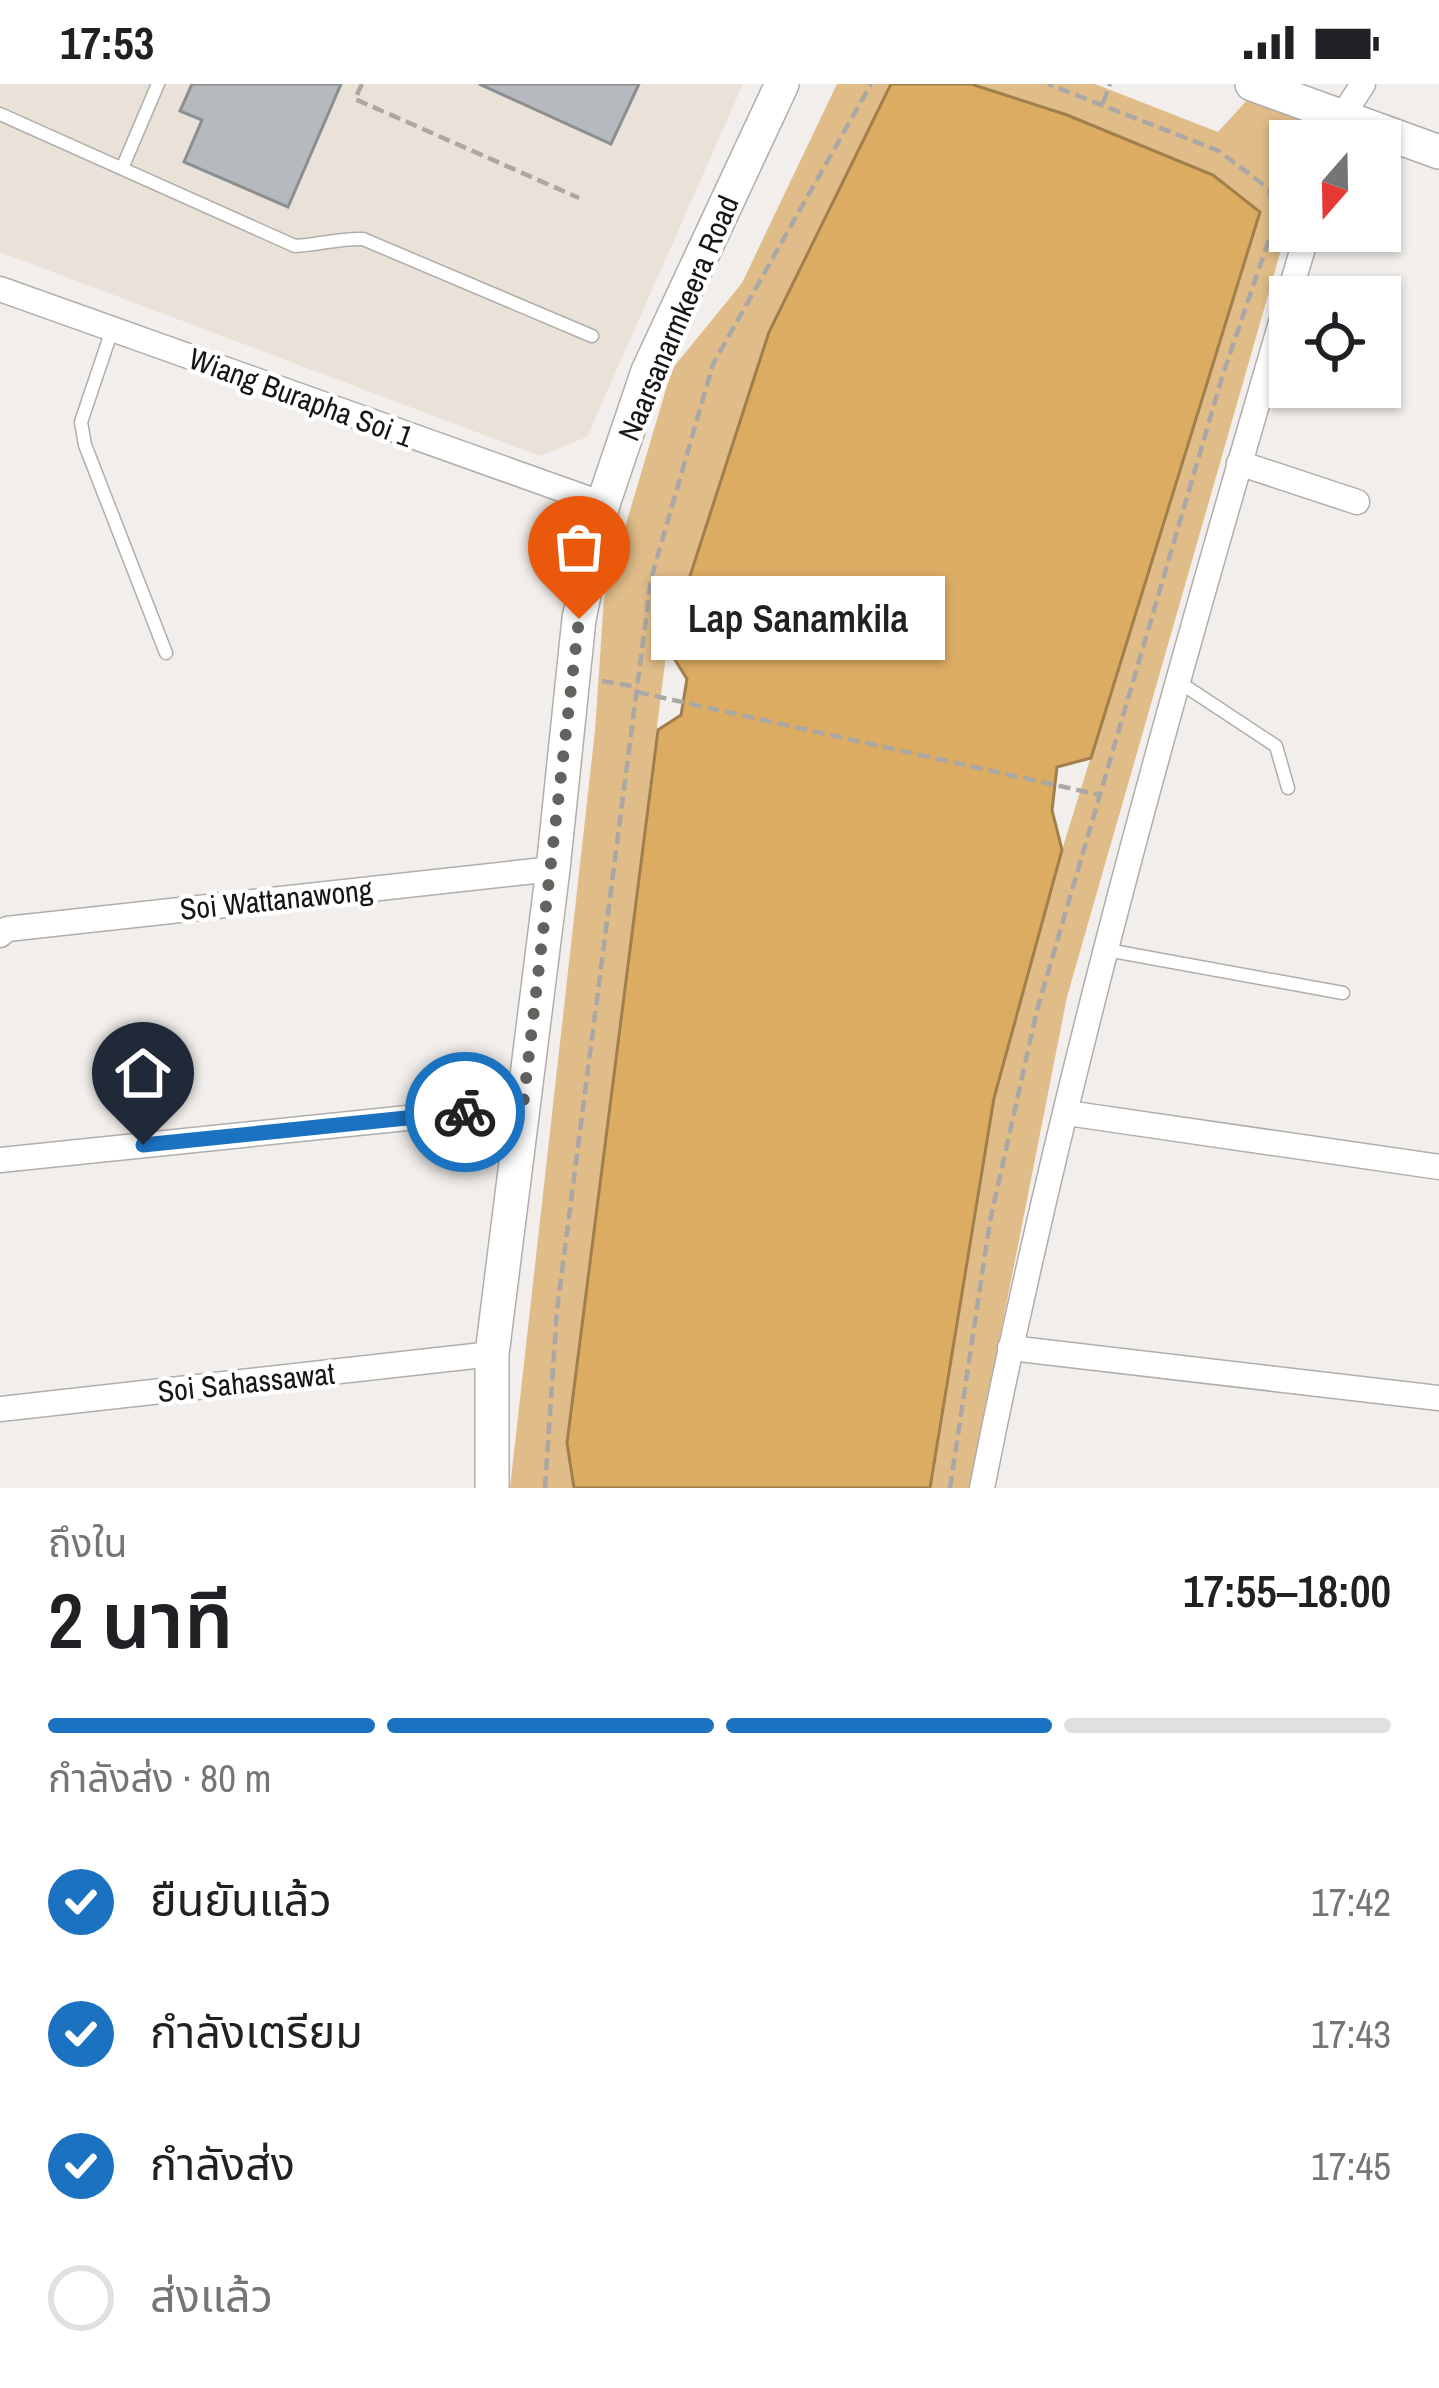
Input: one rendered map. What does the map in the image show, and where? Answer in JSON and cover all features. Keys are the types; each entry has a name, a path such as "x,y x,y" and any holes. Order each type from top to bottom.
{"street":[{"name":"Naarsanarmkeera Road","path":"492,1488 492,1354 579,619 603,504 649,371 782,84"},
{"path":"1252,84 1321,120"},
{"path":"1343,120 1363,84"},
{"path":"1401,143 1439,152"},
{"path":"982,1488 1010,1348 1106,950 1302,252"},
{"name":"Wiang Burapha Soi 1","path":"0,289 603,504"},
{"path":"1239,463 1357,502"},
{"name":"Soi Wattanawong","path":"0,935 8,929 553,869"},
{"path":"0,1160 523,1106"},
{"path":"1066,1113 1439,1167"},
{"path":"1010,1348 1439,1398"},
{"name":"Soi Sahassawat","path":"0,1409 492,1354"}],"lane":[{"path":"123,166 158,84"},
{"path":"0,114 295,245 363,238 592,336"},
{"path":"113,329 81,422 85,445 166,653"},
{"path":"1178,682 1276,746 1288,788"},
{"path":"1106,950 1343,993"}],"path":[{"path":"362,84 355,100 579,198"},
{"path":"545,1488 556,1310 651,579 713,364 871,84"},
{"path":"950,1488 1000,1174 1036,1010 1223,374 1275,222 1269,189 1220,151 1048,84"},
{"path":"1103,103 1110,84"},
{"path":"573,676 1101,796"}],"shaded area":[{"path":"0,84 743,84 587,437 540,456 0,252"},
{"path":"837,84 891,84 769,332 667,647 567,1443 574,1488 510,1488 595,731 604,598 672,369 742,283"},
{"path":"891,84 971,84 1067,115 1213,175 1260,212 1091,758 1057,767 1052,810 1062,850 994,1098 930,1488 574,1488 567,1443 658,730 681,715 687,679 667,647 769,332"},
{"path":"971,84 1095,84 1218,132 1249,98 1302,120 1269,120 1269,252 1280,252 1274,276 1269,276 1269,292 1067,997 970,1488 930,1488 994,1098 1062,850 1260,212 1213,175 1067,115"}],"building":[{"path":"192,84 341,84 288,207 184,162 202,120 180,111"},
{"path":"479,84 639,84 611,144"}],"way so far":[{"path":"465,1112 523,1106 579,619"}],"place":[{"name":"Lap Sanamkila","path":"579,619"}],"route":[{"path":"143,1145 465,1112"}]}
